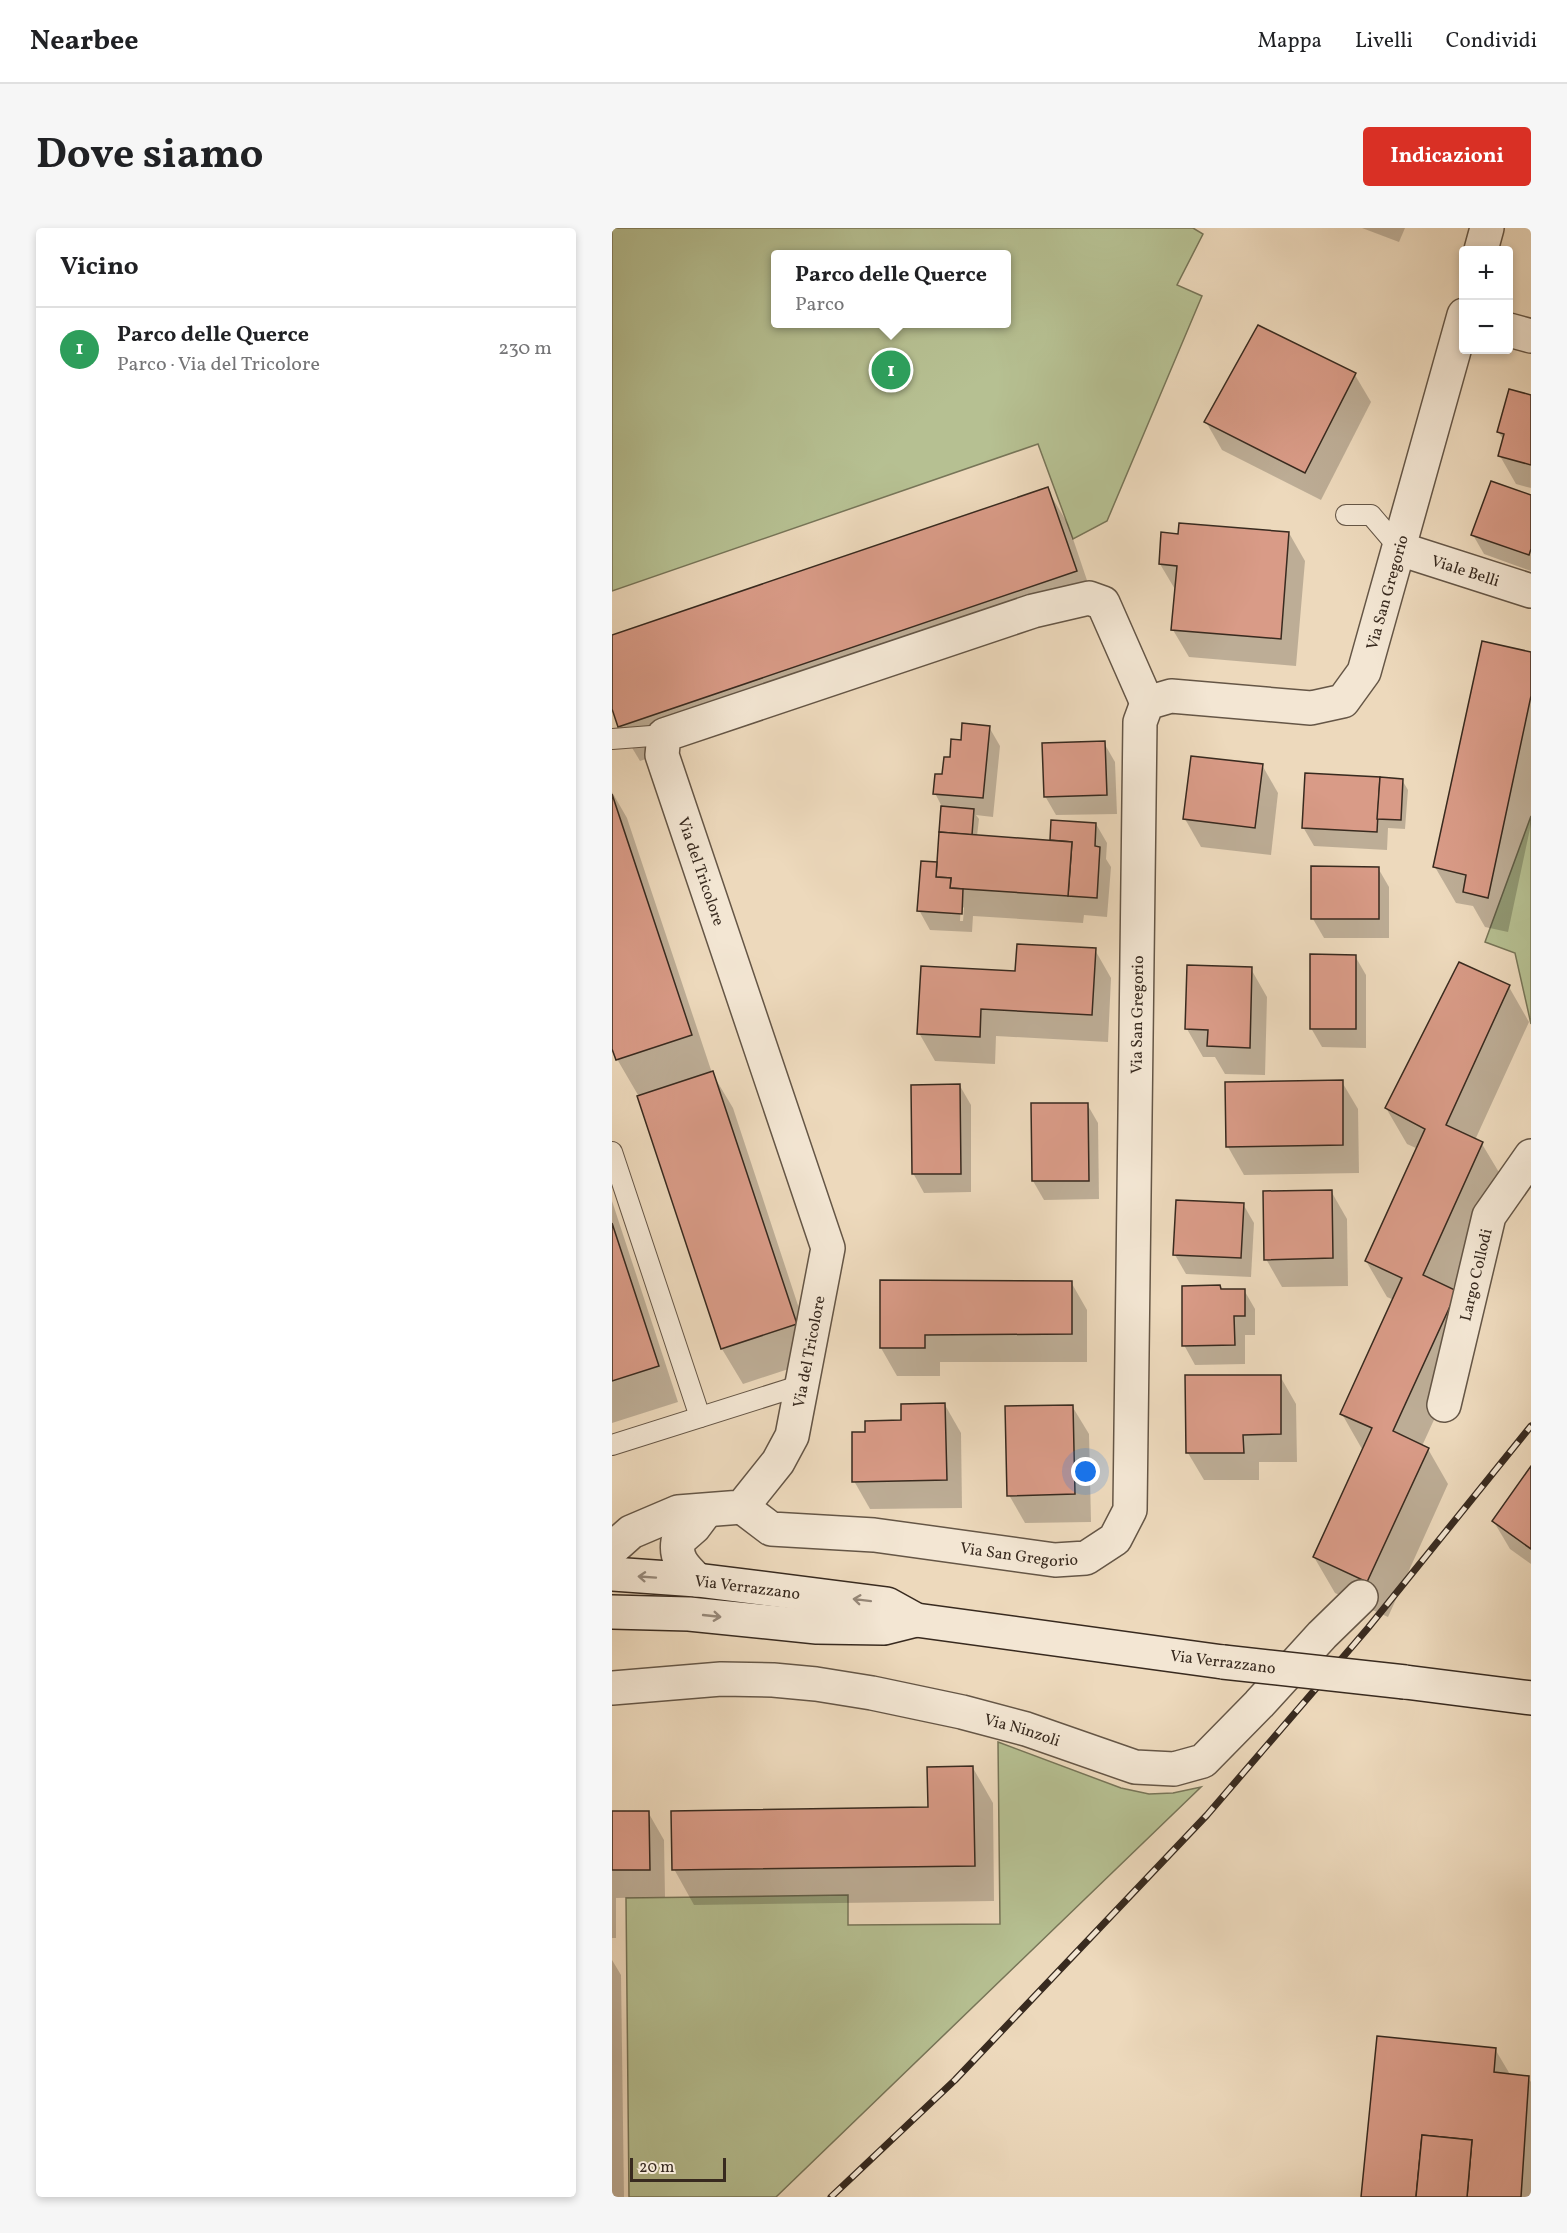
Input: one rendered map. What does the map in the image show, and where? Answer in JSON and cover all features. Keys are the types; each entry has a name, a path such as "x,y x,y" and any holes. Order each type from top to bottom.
{"street":[{"path":"1482,246 1487,228"},
{"name":"Via San Gregorio","path":"742,1508 771,1529 874,1535 1055,1560 1086,1558 1115,1539 1130,1510 1140,722 1147,703 1171,696 1311,708 1344,701 1364,672 1459,331"},
{"path":"1513,331 1531,336"},
{"name":"Viale Belli","path":"1400,549 1531,591"},
{"path":"664,735 1033,611 1089,598 1103,603 1147,703"},
{"name":"Via del Tricolore","path":"664,735 662,755 828,1248 792,1436 778,1462 742,1508"},
{"name":"Largo Collodi","path":"1444,1405 1489,1216 1531,1156"},
{"path":"612,1549 631,1532 678,1512 742,1508"},
{"path":"697,1580 681,1564 676,1553 678,1541 694,1527 706,1510"},
{"name":"Via Verrazzano","path":"612,1574 697,1580 887,1604 916,1620 1223,1662 1531,1698"},
{"name":"Via Ninzoli","path":"612,1688 721,1679 816,1684 872,1693 973,1715 1026,1729 1135,1767 1174,1769 1203,1761 1361,1597"},
{"name":"Via Verrazzano","path":"612,1612 689,1614 817,1627 884,1628 916,1620"}],"lane":[{"path":"1346,514 1371,515 1400,549"},
{"path":"612,739 664,735"},
{"path":"612,1152 700,1417"},
{"path":"612,1445 802,1385"}],"green space":[{"path":"612,228 1193,228 1203,234 1177,285 1202,296 1107,521 1073,539 1038,444 612,591"},
{"path":"1531,816 1531,1024 1515,953 1485,942"},
{"path":"998,1742 1121,1788 1149,1794 1173,1793 1201,1787 776,2197 629,2197 626,1898 848,1895 848,1925 1000,1924"}],"building":[{"path":"1258,325 1356,373 1305,473 1204,422"},
{"path":"1509,389 1531,395 1531,465 1498,456 1504,434 1497,432"},
{"path":"1491,481 1531,495 1529,555 1471,535"},
{"path":"1048,487 1077,571 618,727 612,709 612,635"},
{"path":"1179,523 1289,532 1281,639 1171,630 1177,566 1159,564 1161,532 1178,534"},
{"path":"1482,641 1531,652 1531,696 1488,898 1463,892 1466,875 1433,867"},
{"path":"962,723 990,726 983,798 933,794 935,774 942,774 944,757 950,757 951,739 961,740"},
{"path":"1105,741 1107,795 1044,797 1042,743"},
{"path":"1191,756 1263,764 1255,828 1183,819"},
{"path":"1305,773 1380,777 1377,832 1302,828"},
{"path":"1380,777 1403,779 1401,820 1377,819"},
{"path":"612,794 692,1035 616,1060 612,1049"},
{"path":"941,806 974,809 972,835 939,832"},
{"path":"1051,820 1096,823 1095,846 1100,847 1097,898 1068,896 1072,842 1050,840"},
{"path":"939,832 1072,842 1068,896 950,888 951,878 936,877"},
{"path":"921,861 937,862 936,877 951,878 950,888 963,889 962,914 917,911"},
{"path":"1311,866 1379,867 1379,919 1311,919"},
{"path":"1017,944 1096,948 1092,1015 981,1009 980,1037 917,1034 921,966 1015,971"},
{"path":"1310,954 1356,955 1356,1029 1310,1029"},
{"path":"1459,962 1510,985 1446,1125 1483,1142 1423,1275 1457,1291 1393,1431 1429,1448 1367,1582 1313,1557 1372,1428 1340,1414 1402,1278 1365,1261 1425,1129 1385,1108"},
{"path":"1187,965 1252,967 1250,1048 1207,1046 1208,1030 1185,1029"},
{"path":"713,1071 797,1324 721,1349 637,1096"},
{"path":"1343,1080 1343,1145 1226,1147 1225,1082"},
{"path":"960,1084 961,1174 912,1174 911,1085"},
{"path":"1031,1103 1088,1103 1089,1181 1032,1181"},
{"path":"1332,1190 1333,1258 1264,1260 1263,1191"},
{"path":"1176,1200 1244,1203 1241,1258 1173,1255"},
{"path":"612,1223 659,1366 612,1381"},
{"path":"880,1280 1072,1281 1072,1334 925,1335 925,1348 880,1348"},
{"path":"1220,1285 1221,1289 1245,1289 1245,1316 1234,1316 1235,1345 1182,1346 1182,1286"},
{"path":"1185,1375 1281,1375 1281,1434 1243,1435 1244,1453 1186,1453"},
{"path":"945,1403 947,1480 852,1482 852,1432 865,1432 865,1421 901,1420 901,1404"},
{"path":"1073,1405 1075,1494 1007,1496 1005,1406"},
{"path":"1531,1466 1531,1549 1492,1521"},
{"path":"973,1766 975,1866 672,1870 671,1811 928,1807 927,1767"},
{"path":"612,1811 649,1811 650,1870 612,1870"},
{"path":"1377,2036 1496,2048 1494,2072 1529,2076 1521,2197 1467,2197 1472,2140 1422,2135 1416,2197 1361,2197"},
{"path":"1422,2135 1472,2140 1467,2197 1416,2197"}],"railway":[{"path":"831,2197 955,2080 1207,1815 1368,1628 1531,1426"}],"place":[{"name":"Parco delle Querce","path":"891,370"}]}
